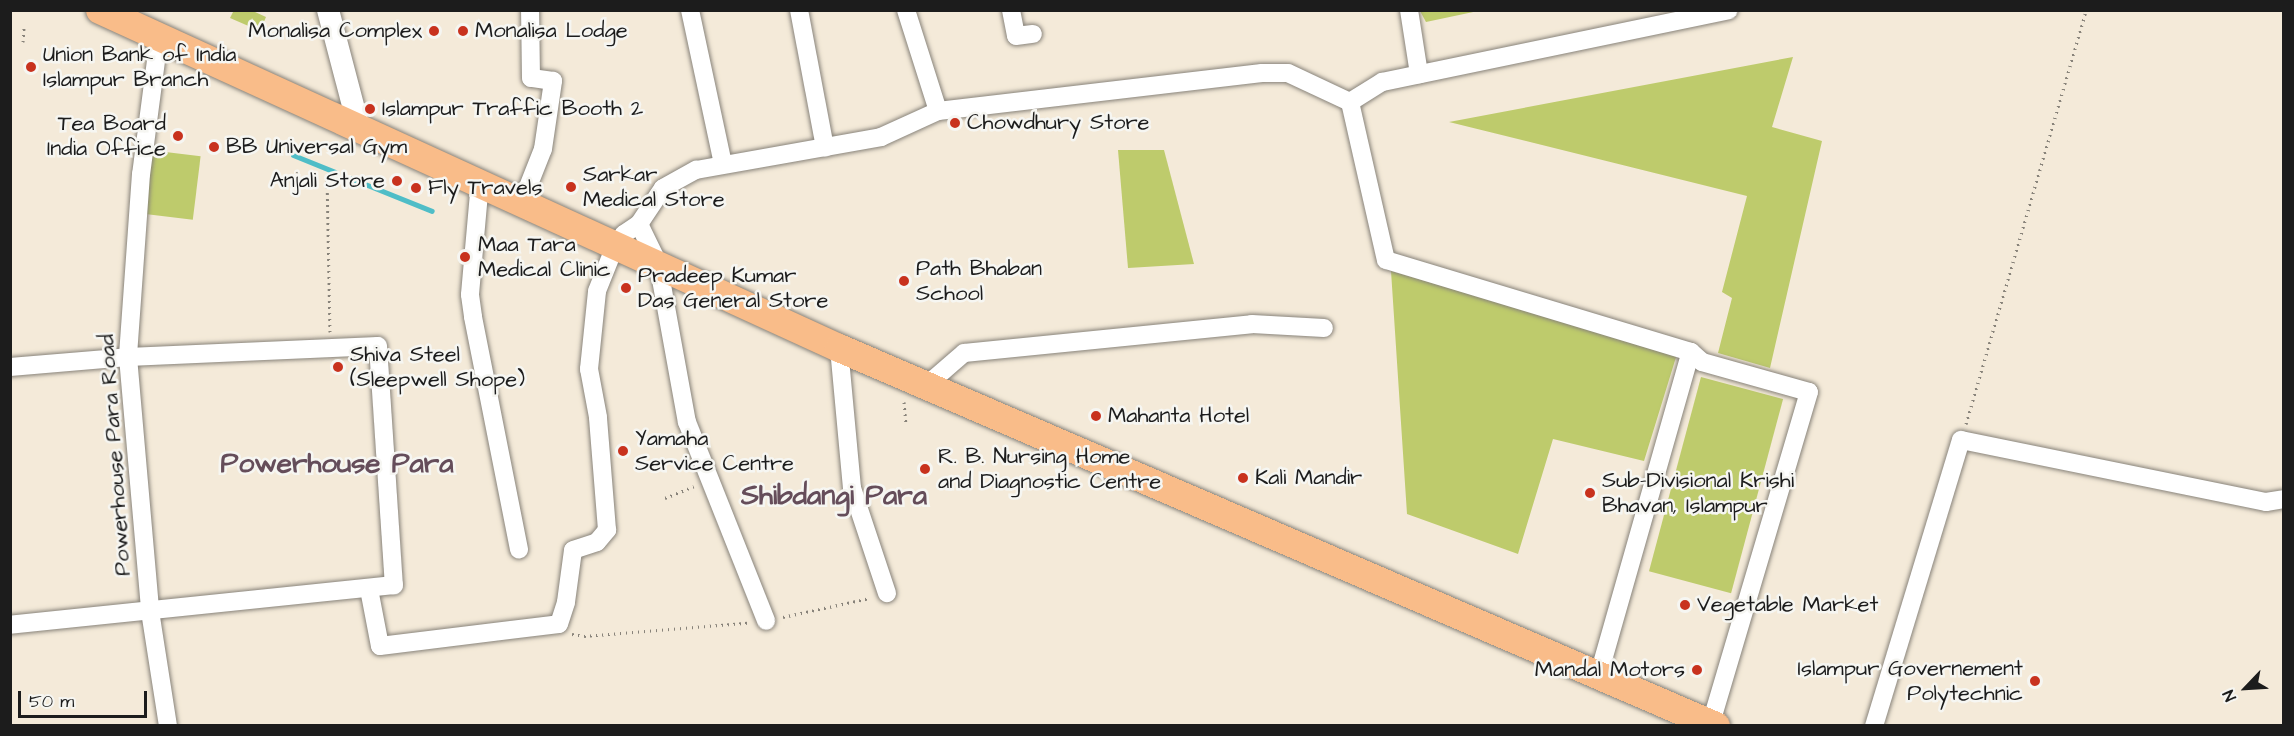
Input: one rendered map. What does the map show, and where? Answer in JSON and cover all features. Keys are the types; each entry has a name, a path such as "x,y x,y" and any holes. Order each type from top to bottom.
{"main road":[{"path":"100,10 480,182 615,246 658,263 839,348 1714,724"}],"street":[{"path":"328,10 359,128"},
{"path":"522,202 543,149 553,81 531,78 530,10"},
{"path":"690,10 723,164"},
{"path":"799,10 825,148"},
{"path":"906,10 938,111"},
{"path":"1011,10 1016,36 1033,34"},
{"path":"1409,10 1419,74"},
{"path":"1350,102 1382,82 1729,10"},
{"name":"Powerhouse Para Road","path":"159,38 141,174 129,357 150,611 168,726"},
{"path":"369,589 380,646 559,624 566,602 573,550 597,542 607,530 598,417 589,369 597,291 615,246 639,224 663,188 696,170 881,136 938,111 1262,73 1288,73 1350,102"},
{"path":"1350,102 1386,260 1692,352 1701,362 1809,392 1714,724"},
{"path":"480,182 470,295 472,318 519,550"},
{"path":"639,224 658,263 677,385 687,422 766,621"},
{"path":"927,385 964,353 1252,324 1324,328"},
{"path":"10,367 129,357 330,346 378,346 394,585 10,625"},
{"path":"839,348 852,488 887,593"},
{"path":"1599,674 1692,352"},
{"path":"1874,726 1962,440 2266,502 2283,499"}],"path":[{"path":"1962,440 2086,10"},
{"path":"23,42 24,27"},
{"path":"330,346 327,177 345,182"},
{"path":"665,498 710,480"},
{"path":"559,624 565,632 584,636 766,621 851,604 887,593"}],"green space":[{"path":"234,10 253,11 266,17 260,31 230,18"},
{"path":"1420,11 1478,11 1426,22"},
{"path":"1793,57 1772,127 1822,141 1770,368 1718,353 1732,298 1722,292 1747,196 1449,122"},
{"path":"149,150 201,156 193,220 141,214"},
{"path":"1118,150 1164,150 1194,264 1128,268"},
{"path":"1391,271 1677,354 1644,461 1553,439 1518,554 1407,514"},
{"path":"1701,377 1783,399 1731,593 1649,571"}],"waterway":[{"path":"293,155 335,172"},
{"path":"350,178 432,211"}],"place":[{"name":"Monalisa Complex","path":"434,31"},
{"name":"Monalisa Lodge","path":"463,31"},
{"name":"Union Bank of India Islampur Branch","path":"31,67"},
{"name":"Islampur Traffic Booth 2","path":"370,109"},
{"name":"Chowdhury Store","path":"955,123"},
{"name":"Tea Board India Office","path":"178,136"},
{"name":"BB Universal Gym","path":"214,147"},
{"name":"Anjali Store","path":"397,181"},
{"name":"Sarkar Medical Store","path":"571,187"},
{"name":"Fly Travels","path":"416,188"},
{"name":"Maa Tara Medical Clinic","path":"465,257"},
{"name":"Path Bhaban School","path":"904,281"},
{"name":"Pradeep Kumar Das General Store","path":"626,288"},
{"name":"Shiva Steel (Sleepwell Shope)","path":"338,367"},
{"name":"Mahanta Hotel","path":"1096,416"},
{"name":"Yamaha Service Centre","path":"623,451"},
{"name":"R. B. Nursing Home and Diagnostic Centre","path":"925,469"},
{"name":"Kali Mandir","path":"1243,478"},
{"name":"Sub-Divisional Krishi Bhavan, Islampur","path":"1590,493"},
{"name":"Vegetable Market","path":"1685,605"},
{"name":"Mandal Motors","path":"1697,670"},
{"name":"Islampur Governement Polytechnic","path":"2035,681"}],"district":[{"name":"Powerhouse Para","path":"337,464"},
{"name":"Shibdangi Para","path":"834,496"}]}
